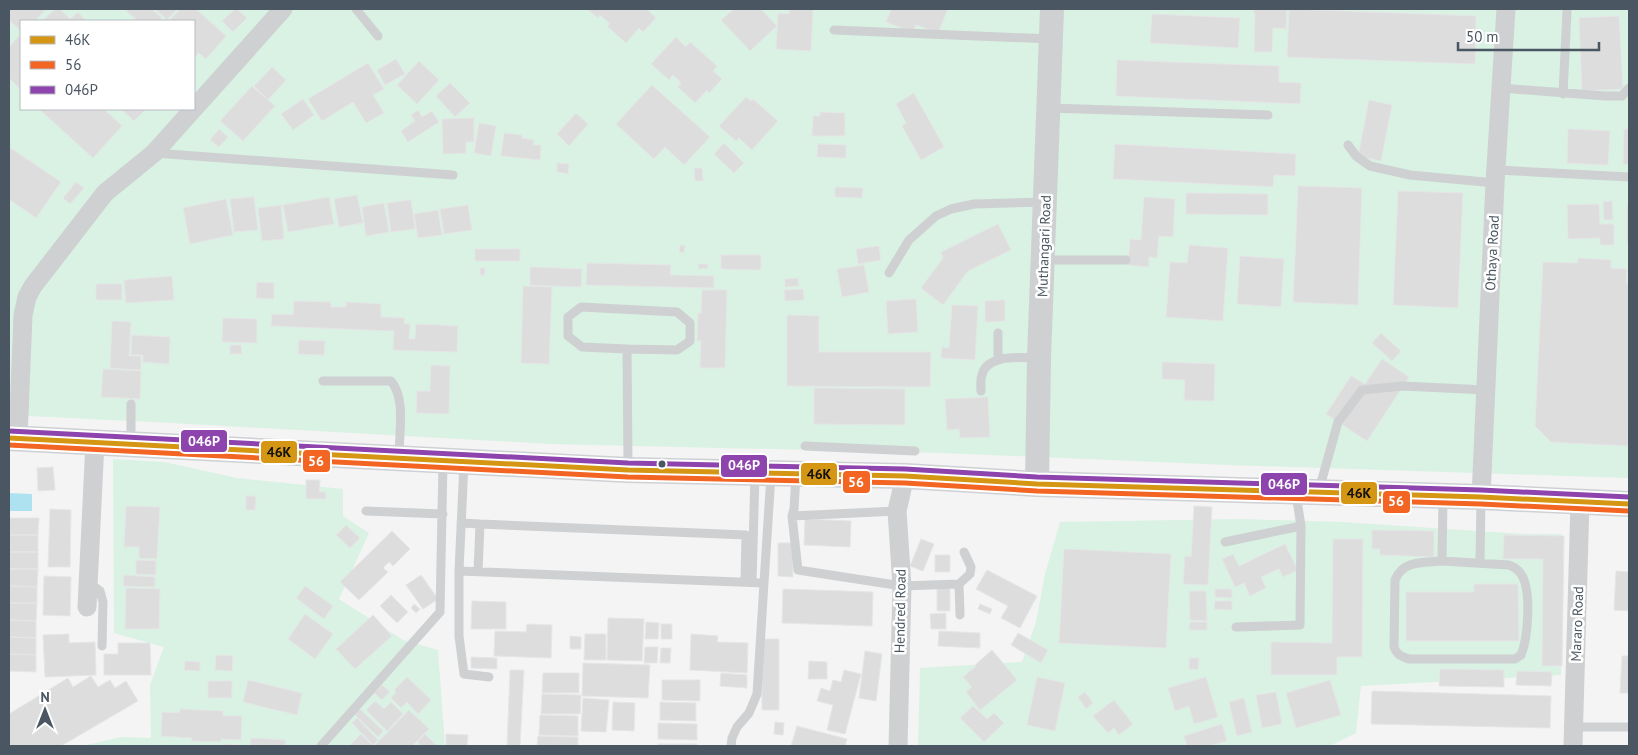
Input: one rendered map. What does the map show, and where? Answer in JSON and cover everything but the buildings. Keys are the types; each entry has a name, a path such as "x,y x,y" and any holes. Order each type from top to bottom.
{"main road":[{"path":"13,438 628,470 905,476 1037,484 1307,491 1629,504"}],"street":[{"path":"195,107 283,9"},
{"name":"Muthangari Road","path":"1037,484 1039,358 1052,9"},
{"name":"Othaya Road","path":"1480,497 1506,9"},
{"path":"13,438 23,315 27,297 33,286 104,193 154,153 193,110"},
{"path":"88,607 95,442"},
{"name":"Hendred Road","path":"898,746 902,586 897,511 905,476"},
{"name":"Mararo Road","path":"1573,746 1580,502"}],"lane":[{"path":"356,9 378,36"},
{"path":"1563,94 1567,11"},
{"path":"834,30 1051,39"},
{"path":"1501,88 1563,94 1622,96 1629,88"},
{"path":"1049,108 1268,115"},
{"path":"1348,145 1356,156 1370,166 1410,175 1629,177"},
{"path":"154,153 453,175"},
{"path":"889,273 909,240 936,216 951,209 974,204 1045,202"},
{"path":"1044,260 1126,260"},
{"path":"580,307 677,312 690,323 690,341 677,350 628,349 582,346 568,336 568,317 580,307"},
{"path":"998,333 998,359"},
{"path":"628,349 628,470"},
{"path":"981,391 982,374 986,366 998,359 1039,358"},
{"path":"322,381 392,381 400,398 399,459"},
{"path":"1236,627 1300,625 1301,526 1307,491 1338,422 1362,390 1403,386 1486,390"},
{"path":"131,404 131,444"},
{"path":"805,446 915,451"},
{"path":"866,450 871,476"},
{"path":"321,746 440,612 444,514 454,462"},
{"path":"454,462 461,523 459,636 464,674 490,677"},
{"path":"774,473 794,509 792,516 798,570 902,586 959,584 970,574 972,567 964,552"},
{"path":"749,582 750,535 774,473"},
{"path":"731,746 737,726 749,713 757,694 767,535 774,473"},
{"path":"1442,561 1443,496"},
{"path":"1480,497 1480,562"},
{"path":"366,510 444,514"},
{"path":"792,516 897,511"},
{"path":"461,523 767,535"},
{"path":"478,571 480,524"},
{"path":"1225,542 1301,526"},
{"path":"1442,561 1509,565 1517,569 1525,582 1528,594 1526,638 1520,655 1515,659 1409,659 1400,656 1396,652 1394,647 1396,580 1398,572 1412,564 1442,561"},
{"path":"459,571 764,583"},
{"path":"88,583 100,591 103,602 102,646"},
{"path":"959,584 960,615"},
{"path":"1574,727 1629,727"}],"green space":[{"path":"9,9 1629,9 1629,478 1228,465 942,453 551,444 9,415"},
{"path":"113,459 164,462 237,478 343,489 343,516 369,533 339,599 403,640 438,650 445,746 82,746 122,737 151,738 150,685 164,647 114,633"},
{"path":"1241,519 1342,522 1523,534 1561,534 1561,675 1361,686 1356,733 1331,746 918,746 920,668 1022,662 1036,622 1045,574 1060,522"}],"water":[{"path":"9,493 32,494 32,511 9,511"}],"transit line":[{"name":"046P","path":"9,431 628,463 905,469 1037,477 1481,490 1629,497"},
{"name":"46K","path":"9,438 628,470 905,476 1037,484 1481,497 1629,504"},
{"name":"56","path":"9,445 628,477 905,483 1037,491 1481,504 1629,511"}]}
